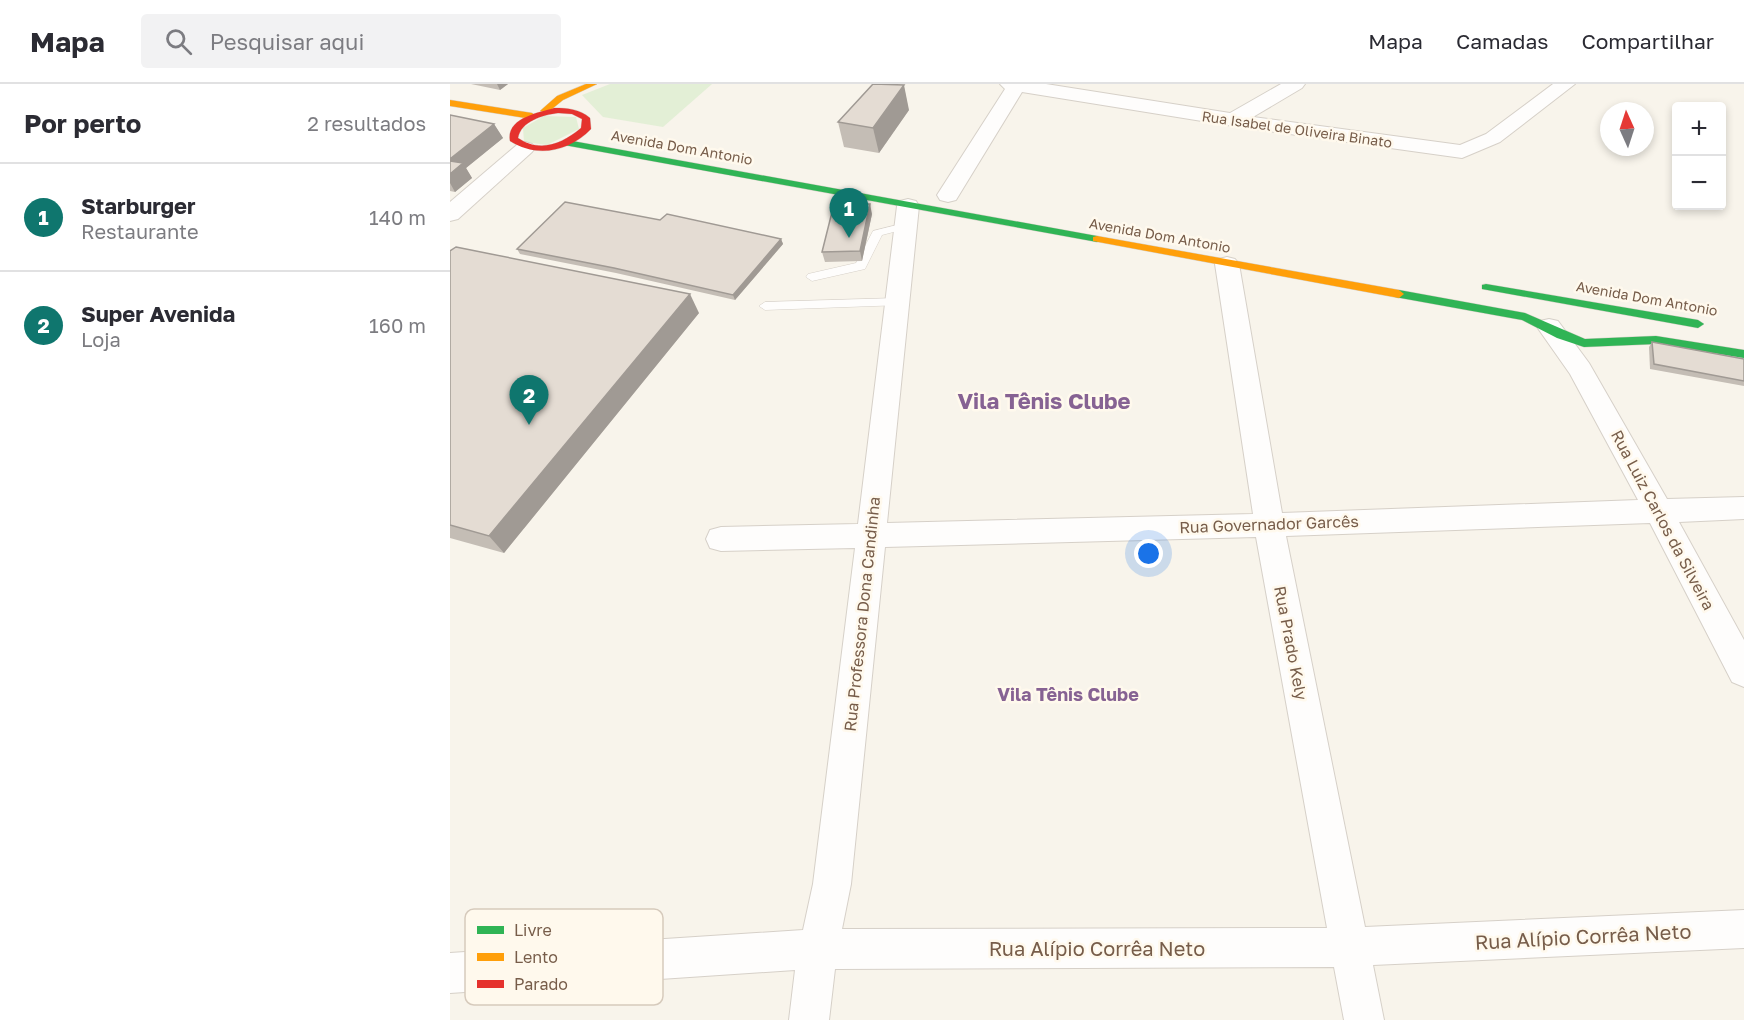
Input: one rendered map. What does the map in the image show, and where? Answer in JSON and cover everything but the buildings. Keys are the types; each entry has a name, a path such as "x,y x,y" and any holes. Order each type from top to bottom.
{"main road":[{"path":"450,103 538,115 574,111 586,118 592,126 567,143 545,149 514,137 516,127 538,115 560,98 593,84"},
{"path":"574,111 577,91"},
{"name":"Avenida Dom Antonio","path":"567,143 907,216 1227,264 1525,317 1549,327 1568,339 1586,343 1608,324 1709,326"},
{"name":"Avenida Dom Antonio","path":"1471,285 1552,298 1640,339 1664,340 1744,354"},
{"path":"1549,327 1544,316 1545,306 1552,298"}],"street":[{"path":"1233,120 1295,84"},
{"name":"Rua Isabel de Oliveira Binato","path":"1013,85 1067,89 1233,120 1462,152 1494,138 1565,84"},
{"path":"948,195 1013,85"},
{"path":"450,214 514,137"},
{"name":"Rua Professora Dona Candinha","path":"809,1020 818,949 832,884 907,216"},
{"name":"Rua Prado Kely","path":"1227,264 1269,525 1364,1020"},
{"path":"1580,369 1608,324"},
{"name":"Rua Luiz Carlos da Silveira","path":"1549,327 1580,369 1744,672"},
{"name":"Rua Governador Garcês","path":"721,539 1269,525 1744,508"},
{"name":"Rua Alípio Corrêa Neto","path":"663,959 818,949 1349,947 1744,929"},
{"name":"Rua Alípio Corrêa Neto","path":"450,973 465,972"}],"lane":[{"path":"812,277 861,267 877,233 907,216"},
{"path":"765,306 898,302"}],"green space":[{"path":"610,84 712,84 663,127 603,117 582,95"},
{"path":"544,116 576,117 579,129 547,145 524,142 523,128"}],"traffic: fast":[{"path":"567,143 1097,239"},
{"path":"1486,287 1698,324"},
{"path":"1399,294 1525,317 1561,335 1584,343 1656,340 1744,354"}],"traffic: slow":[{"path":"544,111 560,98 593,84"},
{"path":"450,103 532,116"},
{"path":"1097,239 1399,294"}],"traffic: jam":[{"path":"554,111 571,112 586,118 586,129 560,146 551,148 531,148 513,139 514,132 522,123 554,111"}],"place":[{"name":"Starburger","path":"849,238"},
{"name":"Super Avenida","path":"529,425"}],"district":[{"name":"Vila Tênis Clube","path":"1044,400"},
{"name":"Vila Tênis Clube","path":"1068,694"}]}
